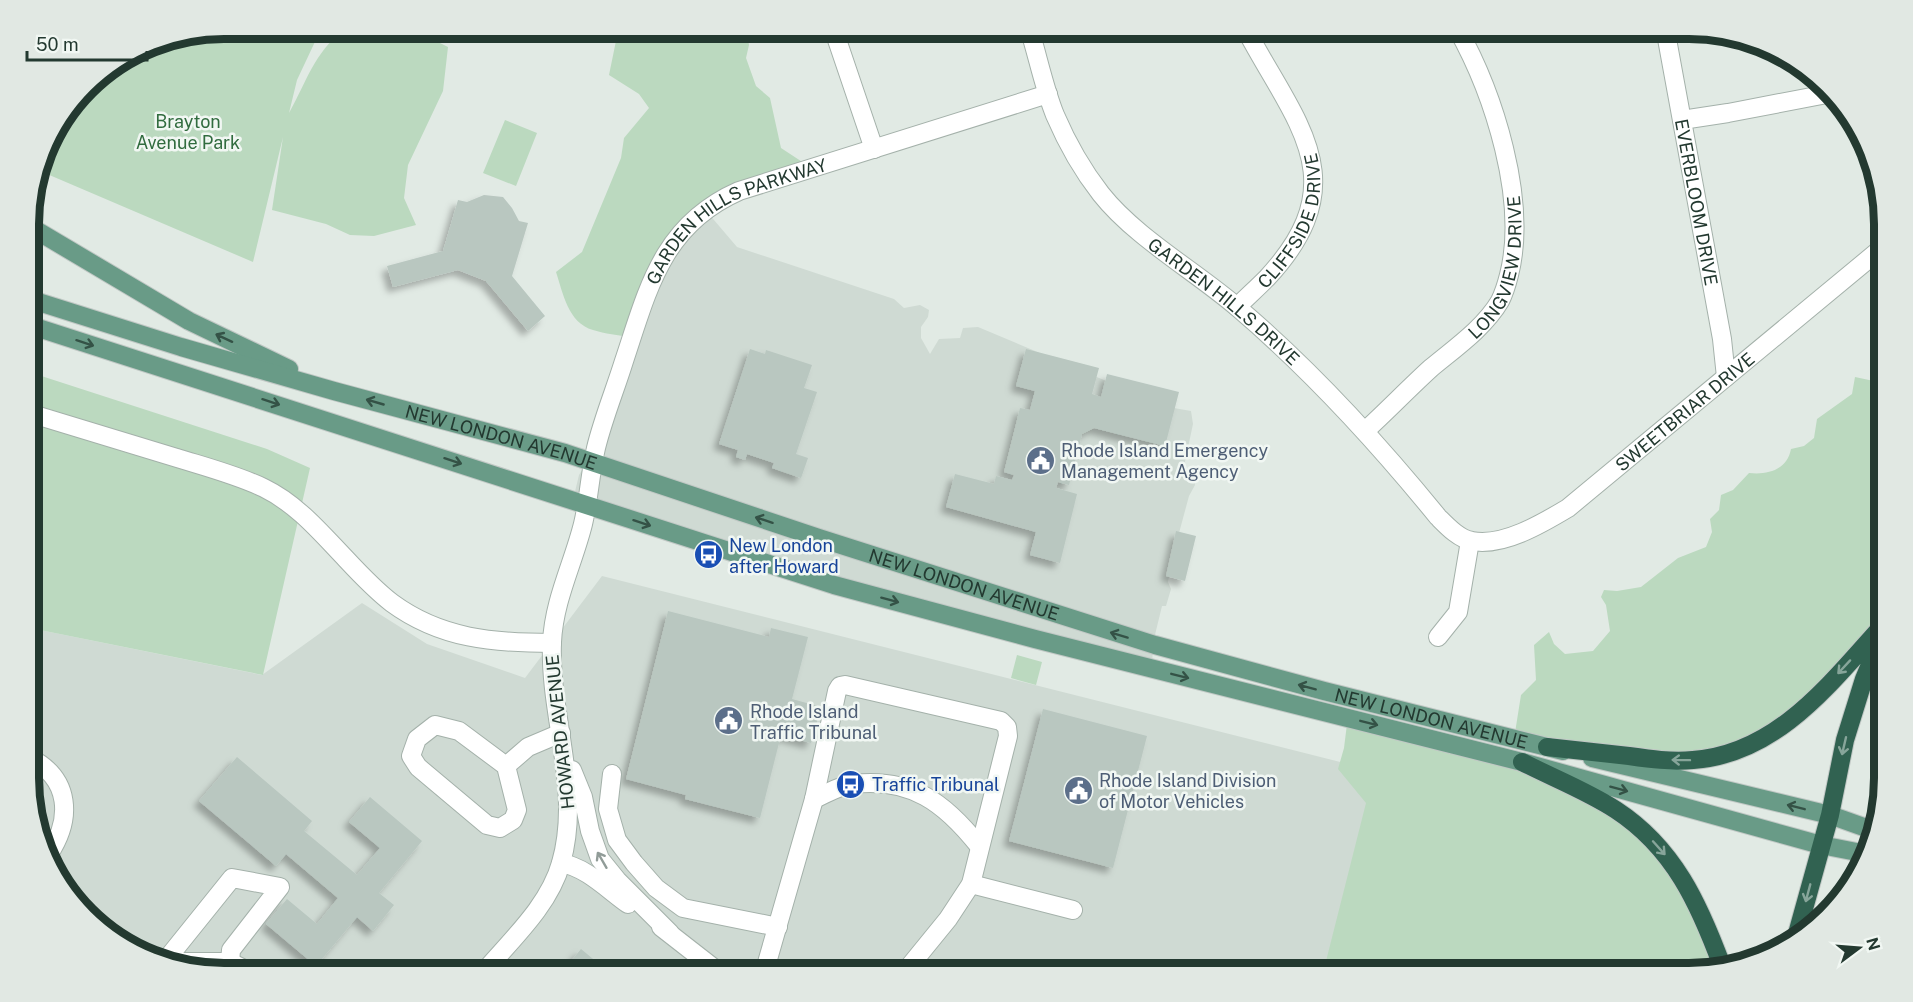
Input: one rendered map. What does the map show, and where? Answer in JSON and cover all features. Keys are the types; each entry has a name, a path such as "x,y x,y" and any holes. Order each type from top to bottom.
{"highway":[{"path":"1547,747 1678,761 1704,759 1740,749 1767,736 1797,715 1874,635"},
{"path":"1799,927 1830,816 1845,740 1864,679 1874,656"},
{"path":"1522,762 1609,806 1651,839 1689,889 1720,960"}],"main road":[{"path":"39,232 189,321 334,391"},
{"name":"NEW LONDON AVENUE","path":"39,302 181,347 334,391 544,447 1062,617 1155,645 1313,689 1830,816 1866,828"},
{"name":"NEW LONDON AVENUE","path":"39,328 834,585 1035,639 1522,762 1821,845 1858,852"}],"street":[{"path":"837,39 874,149"},
{"name":"GARDEN HILLS DRIVE","path":"1032,39 1055,116 1082,167 1111,206 1207,281 1278,343 1365,431 1438,517 1448,527 1470,541"},
{"name":"CLIFFSIDE DRIVE","path":"1237,307 1267,278 1292,246 1310,210 1313,192 1311,155 1306,139 1281,89 1251,39"},
{"name":"LONGVIEW DRIVE","path":"1365,431 1488,316 1500,300 1510,268 1515,232 1509,171 1497,125 1480,79 1461,39"},
{"name":"EVERBLOOM DRIVE","path":"1667,39 1722,339 1726,377"},
{"name":"GARDEN HILLS PARKWAY","path":"586,505 596,447 651,282 665,253 702,213 719,200 739,191 1048,94"},
{"path":"1682,120 1822,95"},
{"name":"SWEETBRIAR DRIVE","path":"1470,541 1484,542 1500,539 1534,528 1568,508 1874,254"},
{"path":"39,415 263,487 304,516 363,577 392,603 436,627 484,640 552,644"},
{"name":"HOWARD AVENUE","path":"494,963 540,904 554,883 561,863 569,817 552,644 557,604 583,525 586,505"},
{"path":"1438,637 1458,612 1470,541"},
{"path":"768,963 814,799 837,691 840,686 845,685 1001,721 1007,727 1008,736 971,884 948,919 912,963"},
{"path":"435,725 459,731 506,766 517,810 513,820 500,828 487,825 418,767 411,756 417,739 435,725"},
{"path":"506,766 528,747 561,733"},
{"path":"564,751 583,797 590,831 600,859 617,880 670,933"},
{"path":"39,763 45,767 61,788 63,800 65,818 62,832 53,848"},
{"path":"612,774 608,809 617,840 656,888 683,908 778,927"},
{"path":"814,799 851,784 882,784 908,789 928,796 960,822 979,846"},
{"path":"561,863 582,870 708,963"},
{"path":"170,955 232,878 280,888 231,950 230,962 212,962"},
{"path":"971,884 1073,910"}],"shaded area":[{"path":"708,213 737,247 894,299 904,308 920,305 929,310 928,317 921,327 921,338 930,354 939,339 960,338 963,328 978,327 1168,407 1191,411 1193,424 1183,471 1194,477 1195,485 1189,496 1172,559 1168,582 1171,589 1166,606 1162,606 1153,643 1152,669 572,504 579,475 585,465 651,274"},
{"path":"602,576 1495,801 1656,963 224,963 200,961 176,957 153,949 121,932 102,917 70,881 53,849 45,826 39,778 39,630 262,675 362,603 427,644 525,678"}],"green space":[{"name":"Brayton Avenue Park","path":"212,39 316,39 297,80 289,113 318,58 334,39 431,39 448,47 443,91 408,165 404,198 416,225 374,236 350,235 326,224 272,210 283,137 253,262 46,174 64,131 93,93 131,64 176,45"},
{"path":"616,39 748,39 746,58 756,86 770,98 781,148 813,169 726,198 683,234 631,337 593,330 578,321 564,298 556,272 582,252 621,158 624,138 649,108 639,94 609,75"},
{"path":"505,120 537,133 516,186 483,173"},
{"path":"39,375 267,449 310,468 263,675 39,630"},
{"path":"1855,377 1874,381 1874,623 1797,716 1694,762 1514,739 1521,695 1536,680 1534,645 1549,632 1554,644 1565,654 1593,651 1610,631 1606,605 1601,597 1604,590 1617,591 1641,587 1678,558 1706,547 1712,532 1710,519 1719,510 1721,495 1733,490 1749,473 1776,470 1785,462 1791,449 1804,446 1814,438 1817,419 1852,394"},
{"path":"1017,655 1042,662 1036,685 1011,678"},
{"path":"1347,724 1510,766 1618,817 1679,881 1714,961 1701,963 1326,963 1366,803 1338,769"}],"building":[{"path":"484,195 503,197 519,221 528,223 512,276 545,316 528,331 486,281 458,270 393,287 387,266 443,251 458,200 467,202"},
{"path":"750,349 765,354 766,350 812,365 804,388 817,392 796,454 808,458 801,478 772,468 774,463 747,454 745,460 736,457 738,450 719,444"},
{"path":"1026,349 1099,368 1092,394 1101,397 1107,374 1179,392 1165,446 1094,428 1082,434 1069,485 1058,482 1056,488 1077,494 1060,563 1030,555 1036,532 946,507 955,474 994,484 996,476 1012,480 1014,475 1004,472 1020,408 1030,410 1035,391 1016,386"},
{"path":"1176,531 1196,536 1185,581 1166,576"},
{"name":"Rhode Island Traffic Tribunal","path":"668,611 769,637 771,628 808,637 792,699 821,707 811,743 781,735 760,818 685,799 686,795 626,779"},
{"name":"Rhode Island Division of Motor Vehicles","path":"1043,709 1147,736 1113,868 1009,841"},
{"path":"237,757 312,821 304,831 357,875 380,848 349,822 370,797 422,841 379,893 394,905 373,931 357,917 319,963 312,963 266,924 287,899 317,924 338,898 286,854 276,866 199,801"},
{"path":"581,949 598,963 570,963"}],"place":[{"name":"Rhode Island Emergency Management Agency","path":"1040,460"},
{"name":"New London after Howard","path":"708,555"},
{"name":"Rhode Island Traffic Tribunal","path":"729,721"},
{"name":"Traffic Tribunal","path":"851,784"},
{"name":"Rhode Island Division of Motor Vehicles","path":"1078,790"}]}
